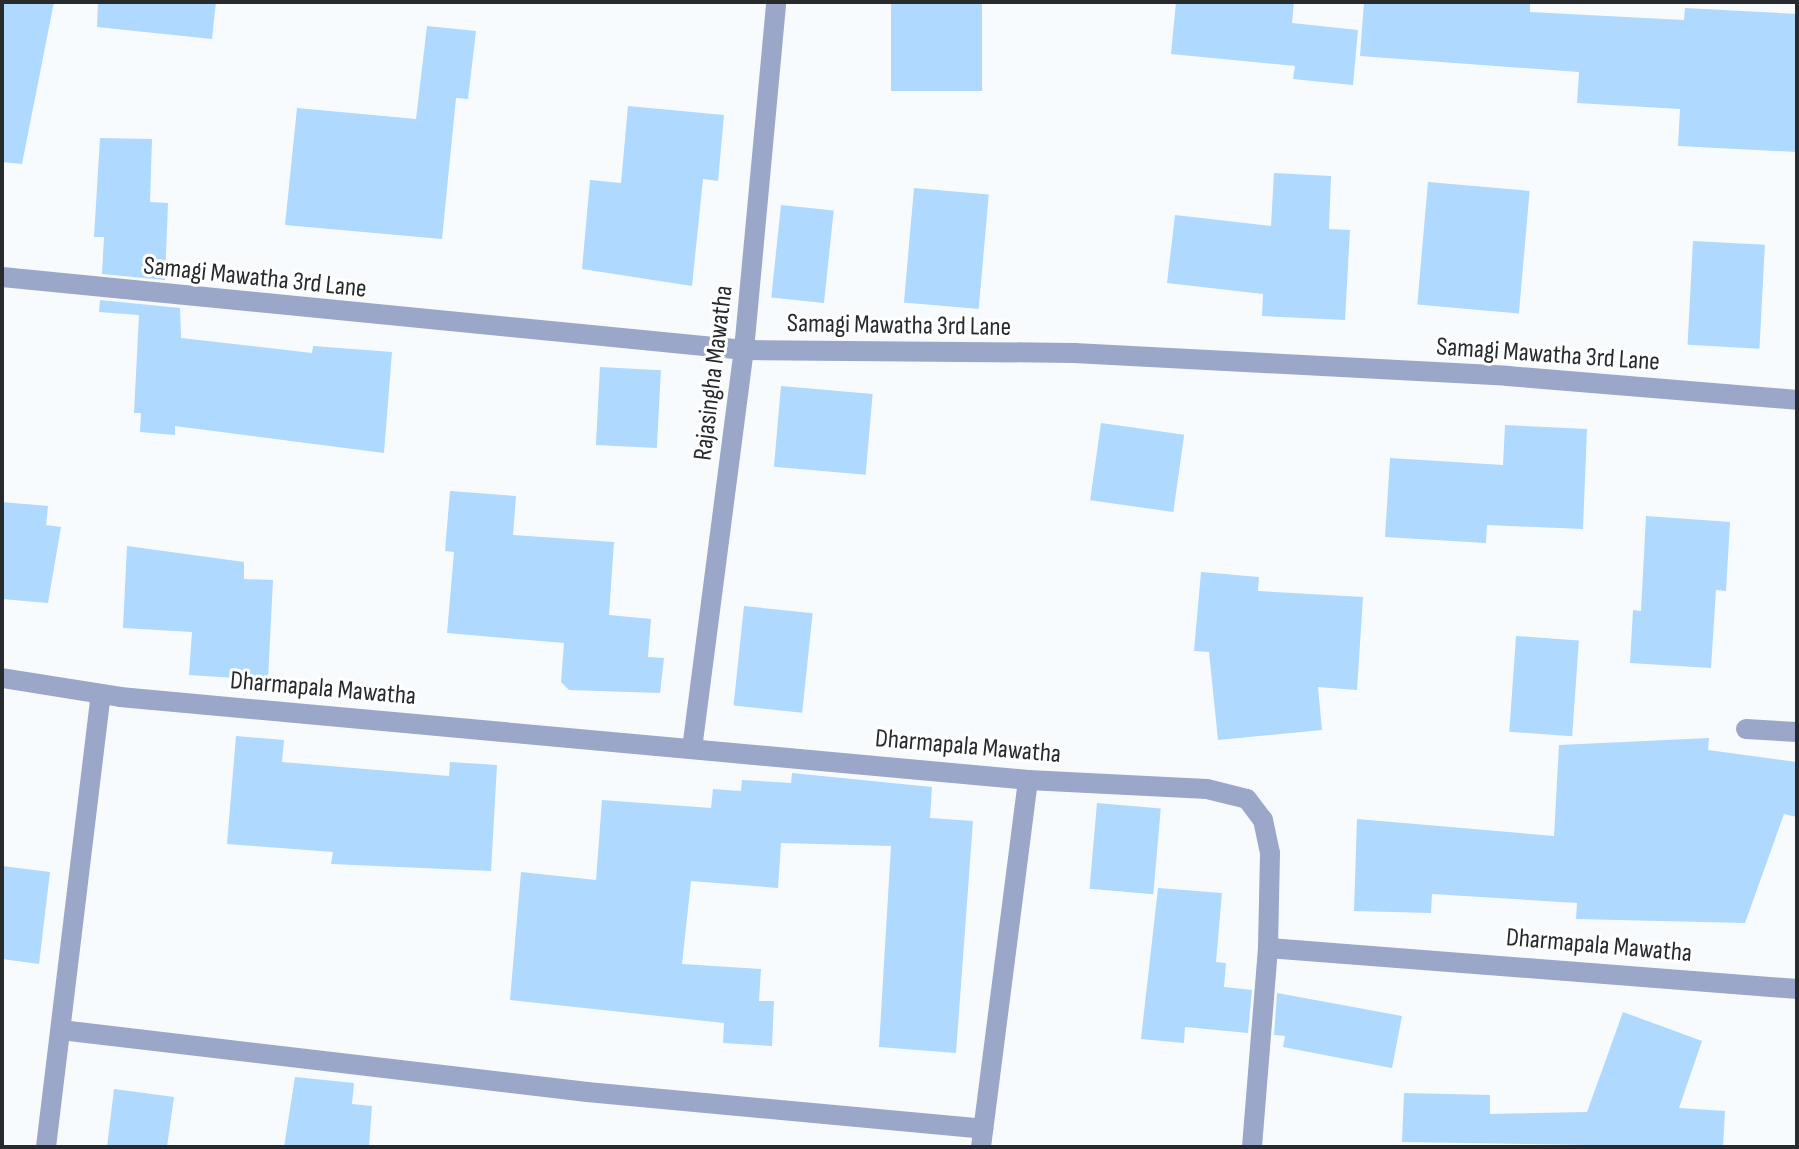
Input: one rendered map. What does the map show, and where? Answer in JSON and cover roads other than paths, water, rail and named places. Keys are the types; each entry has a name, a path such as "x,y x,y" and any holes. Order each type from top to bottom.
{"street":[{"name":"Rajasingha Mawatha","path":"692,749 744,350 776,2"},
{"name":"Samagi Mawatha 3rd Lane","path":"2,277 744,350 1074,353 1507,376 1797,400"},
{"name":"Dharmapala Mawatha","path":"2,678 101,694 1028,780 1207,789 1247,799 1263,820 1270,853 1268,948 1797,989"},
{"path":"46,1147 101,694"},
{"path":"1746,729 1797,732"},
{"path":"61,1030 982,1138 1028,780"},
{"path":"1252,1147 1268,948"}]}
